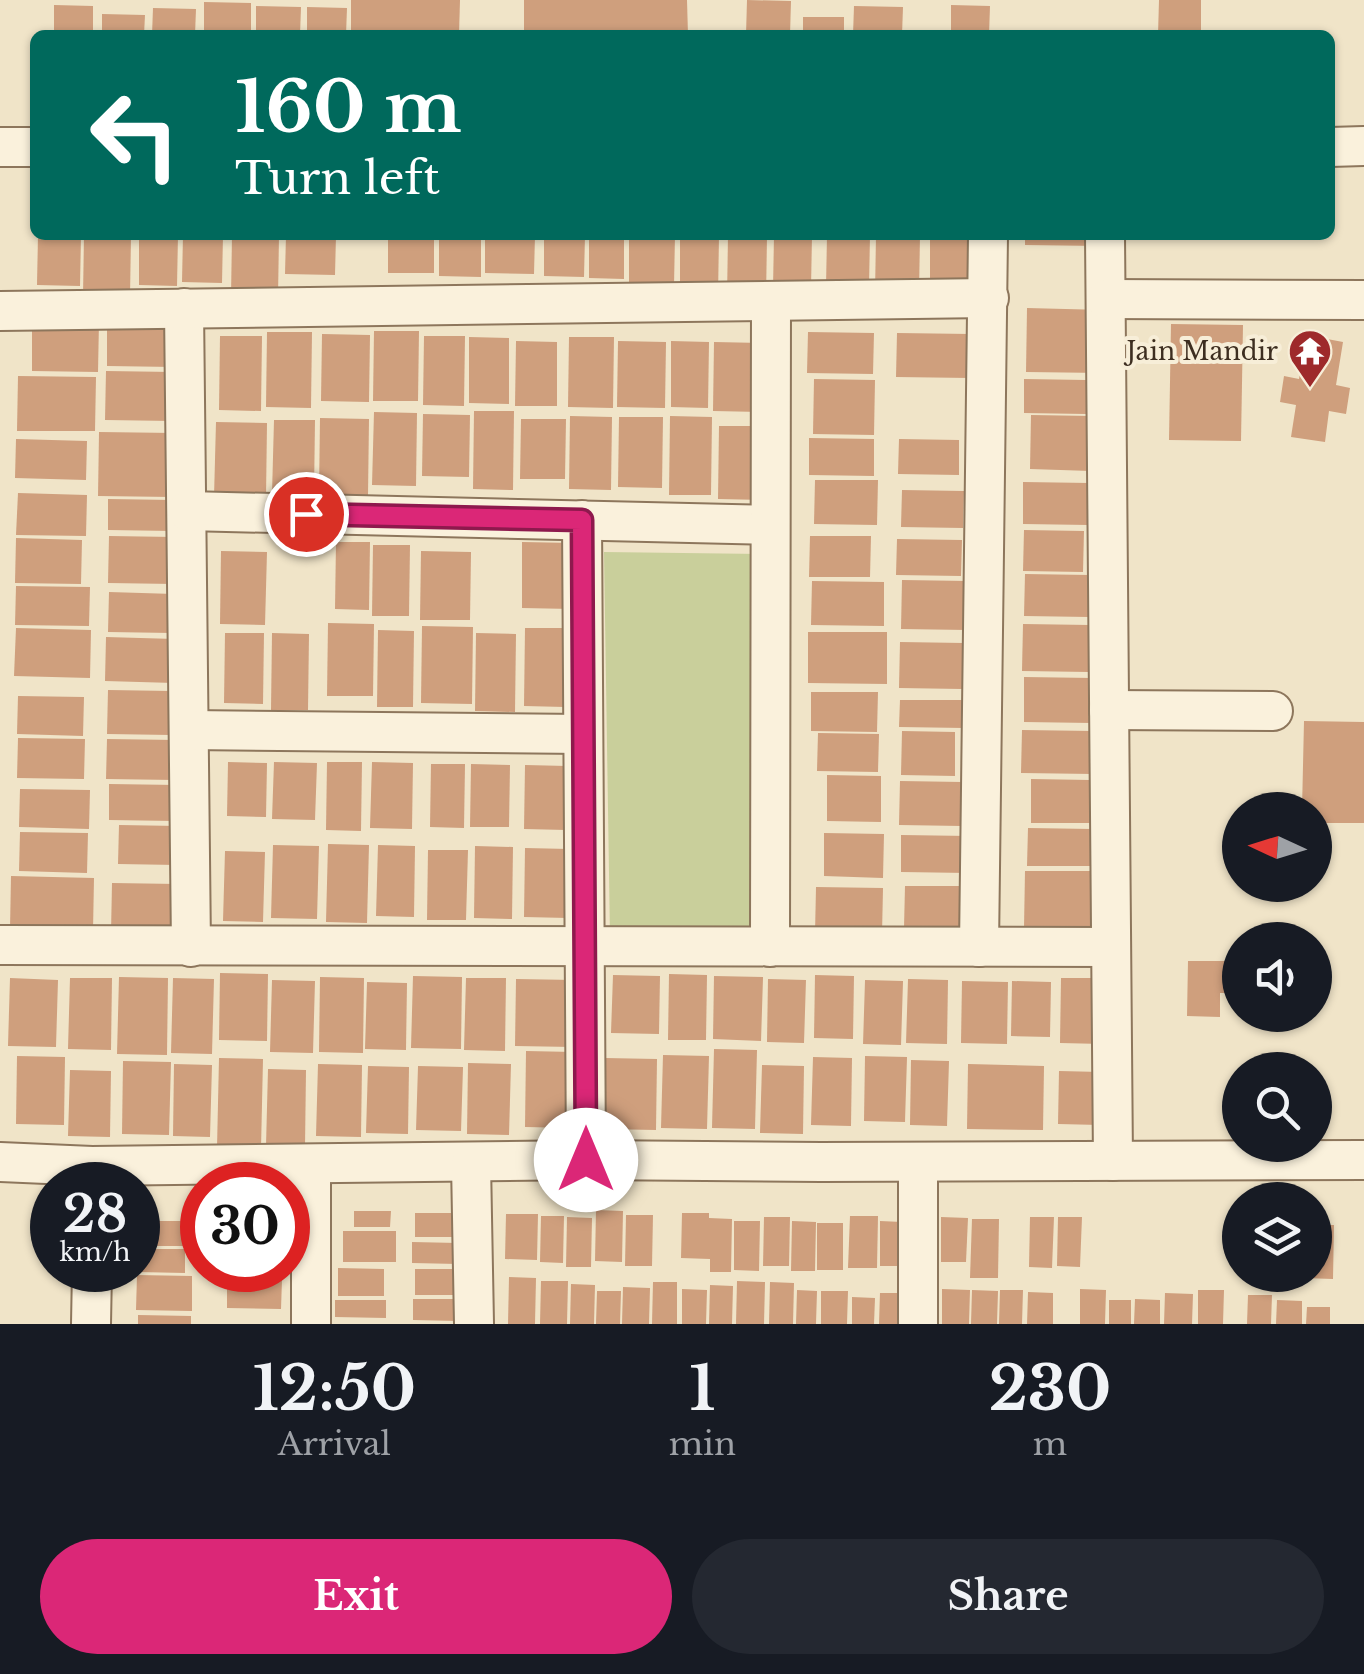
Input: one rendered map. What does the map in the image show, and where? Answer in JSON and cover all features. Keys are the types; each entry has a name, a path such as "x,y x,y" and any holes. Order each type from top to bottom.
{"street":[{"path":"1335,147 1364,146"},
{"path":"0,147 30,148"},
{"path":"979,947 988,240"},
{"path":"1106,240 1113,1161"},
{"path":"0,311 988,298"},
{"path":"1106,300 1364,300"},
{"path":"770,947 771,301"},
{"path":"184,308 191,947"},
{"path":"187,511 770,525"},
{"path":"582,520 586,1160"},
{"path":"1109,710 1274,710"},
{"path":"190,730 583,734"},
{"path":"0,946 1111,947"},
{"path":"160,1172 311,1164 586,1160 1364,1160"},
{"path":"0,1162 30,1167"},
{"path":"918,1162 918,1324"},
{"path":"311,1164 311,1324"},
{"path":"471,1164 474,1324"},
{"path":"92,1292 92,1324"}],"green space":[{"path":"604,552 762,554 764,938 610,938"}],"building":[{"path":"351,0 460,0 459,30 351,30"},
{"path":"524,0 687,0 688,30 524,30"},
{"path":"747,0 791,1 790,30 746,30"},
{"path":"1159,0 1201,0 1201,30 1158,30"},
{"path":"204,2 251,3 251,30 204,30"},
{"path":"54,5 93,6 93,30 54,30"},
{"path":"951,5 990,6 989,30 951,30"},
{"path":"256,6 301,7 300,30 256,30"},
{"path":"854,6 903,7 902,30 853,30"},
{"path":"307,7 347,8 346,30 307,30"},
{"path":"153,8 196,9 195,30 152,30"},
{"path":"102,14 145,15 144,30 102,30"},
{"path":"803,17 844,17 844,30 803,30"},
{"path":"38,240 81,240 80,286 37,285"},
{"path":"84,240 131,240 130,297 83,296"},
{"path":"139,240 178,240 177,286 139,285"},
{"path":"183,240 223,240 222,283 182,282"},
{"path":"232,240 279,240 278,298 231,297"},
{"path":"286,240 336,240 335,275 285,274"},
{"path":"388,240 434,240 434,273 388,273"},
{"path":"439,240 481,240 481,277 439,276"},
{"path":"485,240 535,240 534,274 485,273"},
{"path":"544,240 585,240 584,277 544,276"},
{"path":"589,240 624,240 624,279 589,278"},
{"path":"629,240 675,240 674,286 629,286"},
{"path":"680,240 719,240 718,297 680,296"},
{"path":"728,240 767,240 766,299 727,298"},
{"path":"774,240 812,240 811,289 773,289"},
{"path":"827,240 870,240 869,287 826,287"},
{"path":"876,240 920,240 919,294 875,294"},
{"path":"930,240 979,240 978,282 930,282"},
{"path":"1025,240 1099,240 1099,246 1025,245"},
{"path":"1027,308 1104,310 1103,373 1026,372"},
{"path":"32,320 99,321 98,372 32,371"},
{"path":"1171,324 1243,325 1241,441 1169,440"},
{"path":"107,326 175,327 174,367 107,366"},
{"path":"374,331 419,331 418,401 373,401"},
{"path":"267,332 312,332 311,408 266,407"},
{"path":"808,332 874,333 873,374 807,373"},
{"path":"897,333 971,334 970,378 896,377"},
{"path":"322,334 370,335 369,402 321,401"},
{"path":"1306,335 1343,342 1336,385 1350,388 1346,414 1329,411 1325,442 1291,437 1296,405 1280,402 1284,376 1299,379"},
{"path":"220,336 262,336 261,411 219,410"},
{"path":"424,336 465,336 464,406 423,405"},
{"path":"469,337 509,338 509,404 469,403"},
{"path":"569,337 614,337 613,408 568,407"},
{"path":"516,341 557,342 557,406 515,406"},
{"path":"618,341 666,342 665,408 617,407"},
{"path":"671,341 709,342 708,408 671,407"},
{"path":"714,342 762,343 761,412 713,411"},
{"path":"106,371 173,372 173,421 105,420"},
{"path":"18,376 96,377 95,431 17,431"},
{"path":"814,379 875,380 874,435 813,434"},
{"path":"1024,379 1086,380 1086,414 1024,413"},
{"path":"474,411 514,411 513,490 473,489"},
{"path":"374,412 417,413 416,486 372,485"},
{"path":"423,414 470,415 469,477 422,476"},
{"path":"1031,415 1091,416 1091,471 1030,469"},
{"path":"570,416 612,417 611,490 569,489"},
{"path":"670,416 712,417 711,495 669,495"},
{"path":"619,417 663,417 662,488 618,487"},
{"path":"320,418 369,419 368,495 319,494"},
{"path":"521,419 566,419 565,479 520,479"},
{"path":"274,420 315,420 314,494 272,494"},
{"path":"216,422 267,423 266,498 214,497"},
{"path":"719,426 766,426 765,500 718,499"},
{"path":"99,432 174,433 172,497 98,496"},
{"path":"809,438 874,439 874,476 809,475"},
{"path":"16,439 87,441 86,480 15,478"},
{"path":"899,439 959,440 959,475 898,474"},
{"path":"815,480 878,480 877,525 814,524"},
{"path":"1023,482 1090,483 1089,525 1023,524"},
{"path":"902,490 964,491 963,528 901,527"},
{"path":"18,493 87,495 86,536 16,535"},
{"path":"108,499 173,500 173,531 108,530"},
{"path":"1024,530 1084,531 1083,572 1023,571"},
{"path":"109,536 175,537 174,584 108,583"},
{"path":"810,536 871,536 870,577 809,577"},
{"path":"16,538 82,540 81,584 15,583"},
{"path":"897,539 962,540 961,576 896,575"},
{"path":"336,542 370,542 369,610 335,609"},
{"path":"522,542 573,543 572,609 522,608"},
{"path":"373,545 410,545 409,616 372,616"},
{"path":"221,551 267,552 265,625 220,624"},
{"path":"421,551 471,552 470,620 420,620"},
{"path":"1025,574 1090,575 1089,617 1024,616"},
{"path":"902,580 968,581 967,630 901,629"},
{"path":"812,581 884,582 884,626 811,625"},
{"path":"16,586 90,587 89,626 15,625"},
{"path":"109,592 174,594 172,633 108,632"},
{"path":"328,623 374,624 373,696 327,696"},
{"path":"1023,624 1090,625 1089,672 1022,671"},
{"path":"422,626 473,627 472,704 421,703"},
{"path":"16,628 91,630 90,678 14,676"},
{"path":"525,628 566,628 565,707 524,706"},
{"path":"378,630 414,631 413,707 377,707"},
{"path":"808,632 887,632 887,684 808,683"},
{"path":"225,633 264,633 263,704 224,703"},
{"path":"272,633 309,634 308,710 271,710"},
{"path":"476,633 516,634 515,712 475,711"},
{"path":"106,637 175,639 174,683 105,681"},
{"path":"900,642 964,643 962,689 899,688"},
{"path":"1024,677 1093,678 1092,723 1024,722"},
{"path":"108,690 171,691 171,735 107,734"},
{"path":"811,692 878,692 877,732 811,731"},
{"path":"18,696 84,697 83,736 17,734"},
{"path":"900,700 965,700 964,728 899,727"},
{"path":"1304,721 1364,722 1364,823 1332,823 1332,792 1302,792"},
{"path":"1022,730 1093,731 1093,774 1021,773"},
{"path":"902,731 955,732 955,776 901,775"},
{"path":"818,733 879,734 878,772 817,771"},
{"path":"18,738 85,739 84,779 17,778"},
{"path":"107,739 176,740 175,780 106,779"},
{"path":"228,762 267,763 266,817 227,816"},
{"path":"274,762 317,763 315,820 272,819"},
{"path":"327,762 362,762 361,831 326,830"},
{"path":"372,762 413,763 412,829 370,828"},
{"path":"431,764 465,764 464,828 430,827"},
{"path":"471,764 510,765 509,827 470,827"},
{"path":"525,765 567,766 566,830 524,829"},
{"path":"827,775 881,776 881,822 827,821"},
{"path":"1031,779 1090,780 1090,823 1031,823"},
{"path":"900,781 962,782 962,826 899,825"},
{"path":"109,784 177,785 176,821 109,820"},
{"path":"20,789 90,790 89,829 19,827"},
{"path":"119,825 178,826 177,865 118,864"},
{"path":"1028,828 1092,829 1091,866 1027,866"},
{"path":"20,832 88,833 87,873 19,871"},
{"path":"824,833 884,834 883,878 824,876"},
{"path":"901,835 969,836 968,873 901,872"},
{"path":"328,844 369,845 367,923 326,922"},
{"path":"273,845 319,846 317,919 271,918"},
{"path":"378,845 415,846 414,917 376,916"},
{"path":"475,846 513,847 512,919 474,918"},
{"path":"525,848 569,849 568,918 524,917"},
{"path":"428,850 468,850 466,920 427,920"},
{"path":"225,851 265,852 263,922 223,921"},
{"path":"1025,871 1101,871 1101,929 1024,928"},
{"path":"11,876 94,878 93,931 10,929"},
{"path":"112,883 178,884 177,934 111,933"},
{"path":"905,886 972,886 971,929 904,928"},
{"path":"816,887 883,888 882,935 815,934"},
{"path":"1188,961 1222,961 1220,1017 1187,1016"},
{"path":"220,973 268,974 267,1041 219,1040"},
{"path":"669,974 707,975 706,1040 668,1040"},
{"path":"613,975 660,976 659,1034 611,1033"},
{"path":"815,975 854,976 853,1039 814,1038"},
{"path":"413,976 462,977 461,1049 411,1048"},
{"path":"714,976 763,977 761,1041 713,1039"},
{"path":"119,977 168,978 167,1055 117,1054"},
{"path":"320,977 364,978 363,1053 319,1052"},
{"path":"10,978 58,980 56,1047 8,1046"},
{"path":"70,978 112,978 111,1050 68,1049"},
{"path":"173,978 214,979 212,1054 171,1053"},
{"path":"466,978 506,978 505,1051 464,1050"},
{"path":"1061,978 1104,978 1103,1044 1060,1043"},
{"path":"516,979 574,980 573,1047 515,1046"},
{"path":"768,979 806,980 804,1043 767,1042"},
{"path":"908,979 948,980 947,1044 906,1043"},
{"path":"272,980 315,981 313,1053 270,1052"},
{"path":"865,980 903,981 901,1045 863,1044"},
{"path":"962,981 1008,982 1007,1044 961,1043"},
{"path":"1012,981 1051,982 1050,1037 1011,1036"},
{"path":"367,982 407,983 406,1050 365,1049"},
{"path":"714,1049 757,1050 755,1129 712,1128"},
{"path":"526,1051 574,1052 572,1128 525,1127"},
{"path":"663,1055 709,1056 707,1129 661,1128"},
{"path":"17,1056 65,1057 64,1125 16,1124"},
{"path":"865,1056 907,1057 905,1122 864,1121"},
{"path":"813,1057 852,1058 851,1126 811,1125"},
{"path":"219,1058 263,1059 261,1149 217,1148"},
{"path":"605,1058 657,1059 656,1130 603,1129"},
{"path":"911,1060 949,1061 947,1126 910,1125"},
{"path":"123,1061 171,1062 169,1135 122,1134"},
{"path":"468,1063 511,1064 509,1135 467,1134"},
{"path":"174,1064 212,1065 210,1137 173,1136"},
{"path":"318,1064 362,1065 361,1137 316,1136"},
{"path":"968,1064 1044,1066 1043,1130 967,1129"},
{"path":"762,1065 804,1066 803,1134 760,1133"},
{"path":"368,1066 409,1067 408,1134 366,1133"},
{"path":"418,1066 463,1067 461,1131 416,1130"},
{"path":"268,1069 306,1070 305,1147 266,1146"},
{"path":"70,1070 111,1071 110,1137 68,1136"},
{"path":"1059,1071 1101,1072 1100,1125 1058,1124"},
{"path":"596,1210 623,1211 622,1262 595,1261"},
{"path":"354,1211 391,1211 390,1227 354,1227"},
{"path":"415,1213 457,1213 457,1237 415,1237"},
{"path":"682,1213 709,1213 709,1218 732,1219 731,1272 710,1272 710,1259 681,1258"},
{"path":"506,1214 538,1214 537,1260 505,1259"},
{"path":"626,1215 653,1215 652,1266 625,1266"},
{"path":"541,1216 564,1216 563,1263 540,1262"},
{"path":"850,1216 878,1216 877,1268 848,1268"},
{"path":"567,1217 592,1218 591,1267 566,1267"},
{"path":"764,1217 790,1217 789,1266 763,1266"},
{"path":"941,1217 968,1218 966,1262 941,1262"},
{"path":"1030,1217 1054,1217 1052,1268 1029,1267"},
{"path":"1058,1217 1082,1217 1080,1267 1057,1266"},
{"path":"972,1219 999,1219 998,1278 970,1278"},
{"path":"160,1221 180,1221 180,1246 160,1246"},
{"path":"734,1221 760,1221 759,1271 734,1270"},
{"path":"792,1221 816,1222 815,1271 791,1271"},
{"path":"880,1221 902,1222 901,1266 880,1266"},
{"path":"817,1223 843,1223 843,1270 817,1270"},
{"path":"1332,1225 1334,1225 1333,1279"},
{"path":"343,1231 396,1231 396,1262 343,1262"},
{"path":"412,1242 458,1243 458,1264 412,1263"},
{"path":"160,1249 180,1249 180,1273 160,1272"},
{"path":"338,1268 384,1269 384,1296 338,1296"},
{"path":"415,1269 459,1269 459,1295 415,1295"},
{"path":"160,1275 180,1276 180,1292 192,1292 192,1311 136,1310 137,1292 160,1292"},
{"path":"509,1277 536,1278 535,1324 508,1324"},
{"path":"541,1281 568,1281 567,1324 540,1324"},
{"path":"737,1281 765,1282 764,1324 736,1324"},
{"path":"653,1282 677,1282 677,1324 652,1324"},
{"path":"770,1282 794,1283 793,1324 769,1324"},
{"path":"571,1284 595,1285 594,1324 570,1324"},
{"path":"710,1285 733,1286 732,1324 709,1324"},
{"path":"623,1287 650,1288 649,1324 622,1324"},
{"path":"682,1289 707,1290 706,1324 682,1324"},
{"path":"942,1289 970,1290 969,1324 942,1324"},
{"path":"1080,1289 1106,1290 1105,1324 1080,1324"},
{"path":"797,1290 817,1291 816,1324 796,1324"},
{"path":"972,1290 998,1291 997,1324 971,1324"},
{"path":"1000,1290 1023,1290 1022,1324 999,1324"},
{"path":"1198,1290 1222,1290 1223,1324 1198,1324"},
{"path":"597,1291 621,1291 620,1324 596,1324"},
{"path":"821,1291 848,1291 847,1324 821,1324"},
{"path":"227,1292 282,1292 281,1309 227,1308"},
{"path":"1028,1292 1053,1293 1053,1324 1027,1324"},
{"path":"880,1293 905,1293 904,1324 879,1324"},
{"path":"1165,1293 1193,1294 1192,1324 1164,1324"},
{"path":"1248,1295 1272,1295 1271,1324 1247,1324"},
{"path":"852,1297 875,1298 874,1324 852,1324"},
{"path":"413,1299 458,1299 458,1321 413,1320"},
{"path":"1135,1299 1160,1300 1160,1324 1134,1324"},
{"path":"335,1300 386,1300 386,1318 335,1317"},
{"path":"1109,1300 1131,1300 1131,1324 1109,1324"},
{"path":"1277,1300 1302,1301 1302,1324 1276,1324"},
{"path":"1307,1307 1330,1307 1330,1324 1306,1324"},
{"path":"138,1315 191,1316 191,1324 138,1324"}],"place":[{"name":"Jain Mandir","path":"1310,389"}],"route":[{"path":"306,514 582,520 586,1160"}]}
